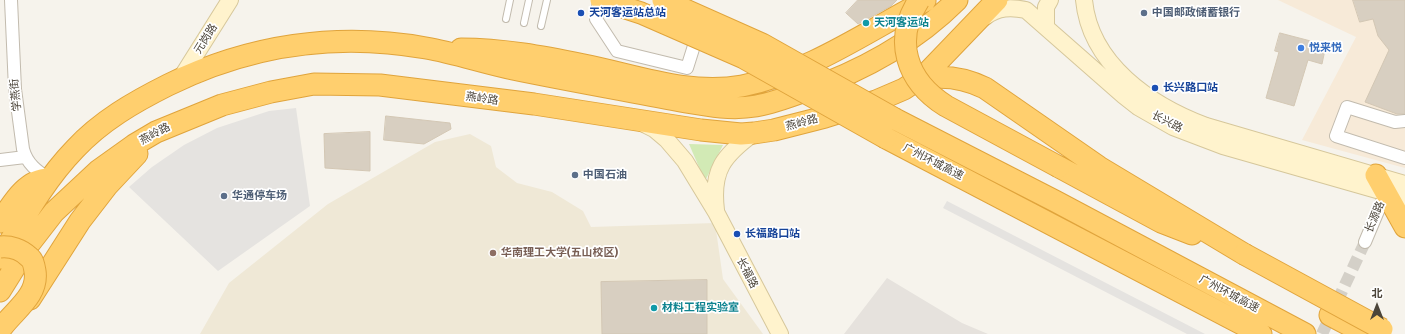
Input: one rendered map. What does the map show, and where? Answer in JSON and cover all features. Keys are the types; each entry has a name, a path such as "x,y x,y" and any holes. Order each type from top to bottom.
{"highway":[{"name":"广州环城高速","path":"600,0 641,13 744,58 886,138 1261,334"},
{"name":"广州环城高速","path":"663,0 762,44 895,119 1055,201 1305,334"},
{"path":"919,0 908,23 906,40 909,62 920,83 931,95 946,106 1161,222 1244,254"},
{"path":"0,258 49,179 76,147 108,120 133,104 181,78 242,56 310,42 376,42 429,48 502,50 585,65 662,83 705,88 723,88 742,86 812,62 851,42 900,8 927,0"},
{"path":"429,48 513,69 686,102 715,107 755,106 803,92 858,70 901,46 957,0"},
{"path":"702,130 736,125 771,116 849,89 904,58 981,0"},
{"name":"燕岭路","path":"0,291 41,228 73,192 118,156 156,132 202,112 241,99 308,85 380,85 702,130 742,134 754,133 797,124 876,101 904,89 920,79 964,32 997,0"},
{"path":"920,79 931,77 959,79 969,81 985,88 1099,167 1244,254 1380,332"},
{"path":"8,334 80,221 107,186 156,132"},
{"path":"0,222 26,188 41,179 49,179"},
{"path":"1389,188 1405,227"},
{"path":"0,248 18,249 30,257 34,264 36,279 32,292 0,330"},
{"path":"1330,315 1380,332"}],"street":[{"name":"学燕街","path":"11,0 15,89 25,157"},
{"name":"元岗路","path":"181,78 230,0"},
{"path":"600,0 596,19 617,51 687,68 700,28 685,0"},
{"path":"1046,25 1046,7 1050,0"},
{"name":"长兴路","path":"1084,0 1090,29 1095,42 1106,59 1132,84 1160,104 1190,120 1206,126 1389,188"},
{"name":"长兴路","path":"964,32 988,14 1007,8 1026,10 1046,25 1124,96 1138,107 1173,127 1223,146 1389,188 1405,184"},
{"path":"1405,121 1395,122 1347,107 1336,136 1405,158"},
{"name":"长福路","path":"635,120 654,129 677,150 716,212 780,334"},
{"name":"长福路","path":"716,212 714,194 716,178 721,165 728,155 754,133"},
{"path":"0,160 25,157 31,166 49,179"},
{"name":"长源路","path":"1365,242 1389,188"}],"lane":[{"path":"506,19 510,0"},
{"path":"524,23 529,0"},
{"path":"540,26 547,0"}],"shaded area":[{"path":"1278,0 1405,0 1405,168 1302,140 1356,37"},
{"name":"华通停车场","path":"296,108 310,206 218,271 129,187 152,167 184,145 217,128 269,111"},
{"name":"华南理工大学(五山校区)","path":"470,134 491,146 496,167 517,183 552,192 583,211 591,227 715,223 723,279 763,334 200,334 229,283 328,204 435,142"},
{"path":"947,201 1205,334 1187,334 943,208"},
{"path":"887,278 962,323 988,334 844,334"}],"green space":[{"path":"689,144 723,145 705,181"}],"building":[{"name":"天河客运站","path":"858,0 897,0 891,6 858,24 846,13"},
{"path":"1353,0 1405,0 1405,114 1397,114 1365,102 1389,50 1378,36 1373,19 1360,22"},
{"path":"1280,33 1326,45 1322,64 1308,60 1294,106 1266,98 1279,52 1275,51"},
{"path":"386,116 450,123 451,129 424,144 384,140"},
{"path":"370,132 370,171 325,168 324,134"},
{"name":"材料工程实验室","path":"707,280 707,334 602,334 601,282"}],"tunnel":[{"path":"1322,334 1365,242"}],"place":[{"name":"天河客运站总站","path":"581,13"},
{"name":"中国邮政储蓄银行","path":"1144,13"},
{"name":"天河客运站","path":"866,23"},
{"name":"悦来悦","path":"1301,48"},
{"name":"长兴路口站","path":"1155,88"},
{"name":"中国石油","path":"575,175"},
{"name":"华通停车场","path":"224,196"},
{"name":"长福路口站","path":"737,234"},
{"name":"华南理工大学(五山校区)","path":"493,253"},
{"name":"材料工程实验室","path":"654,308"}]}
